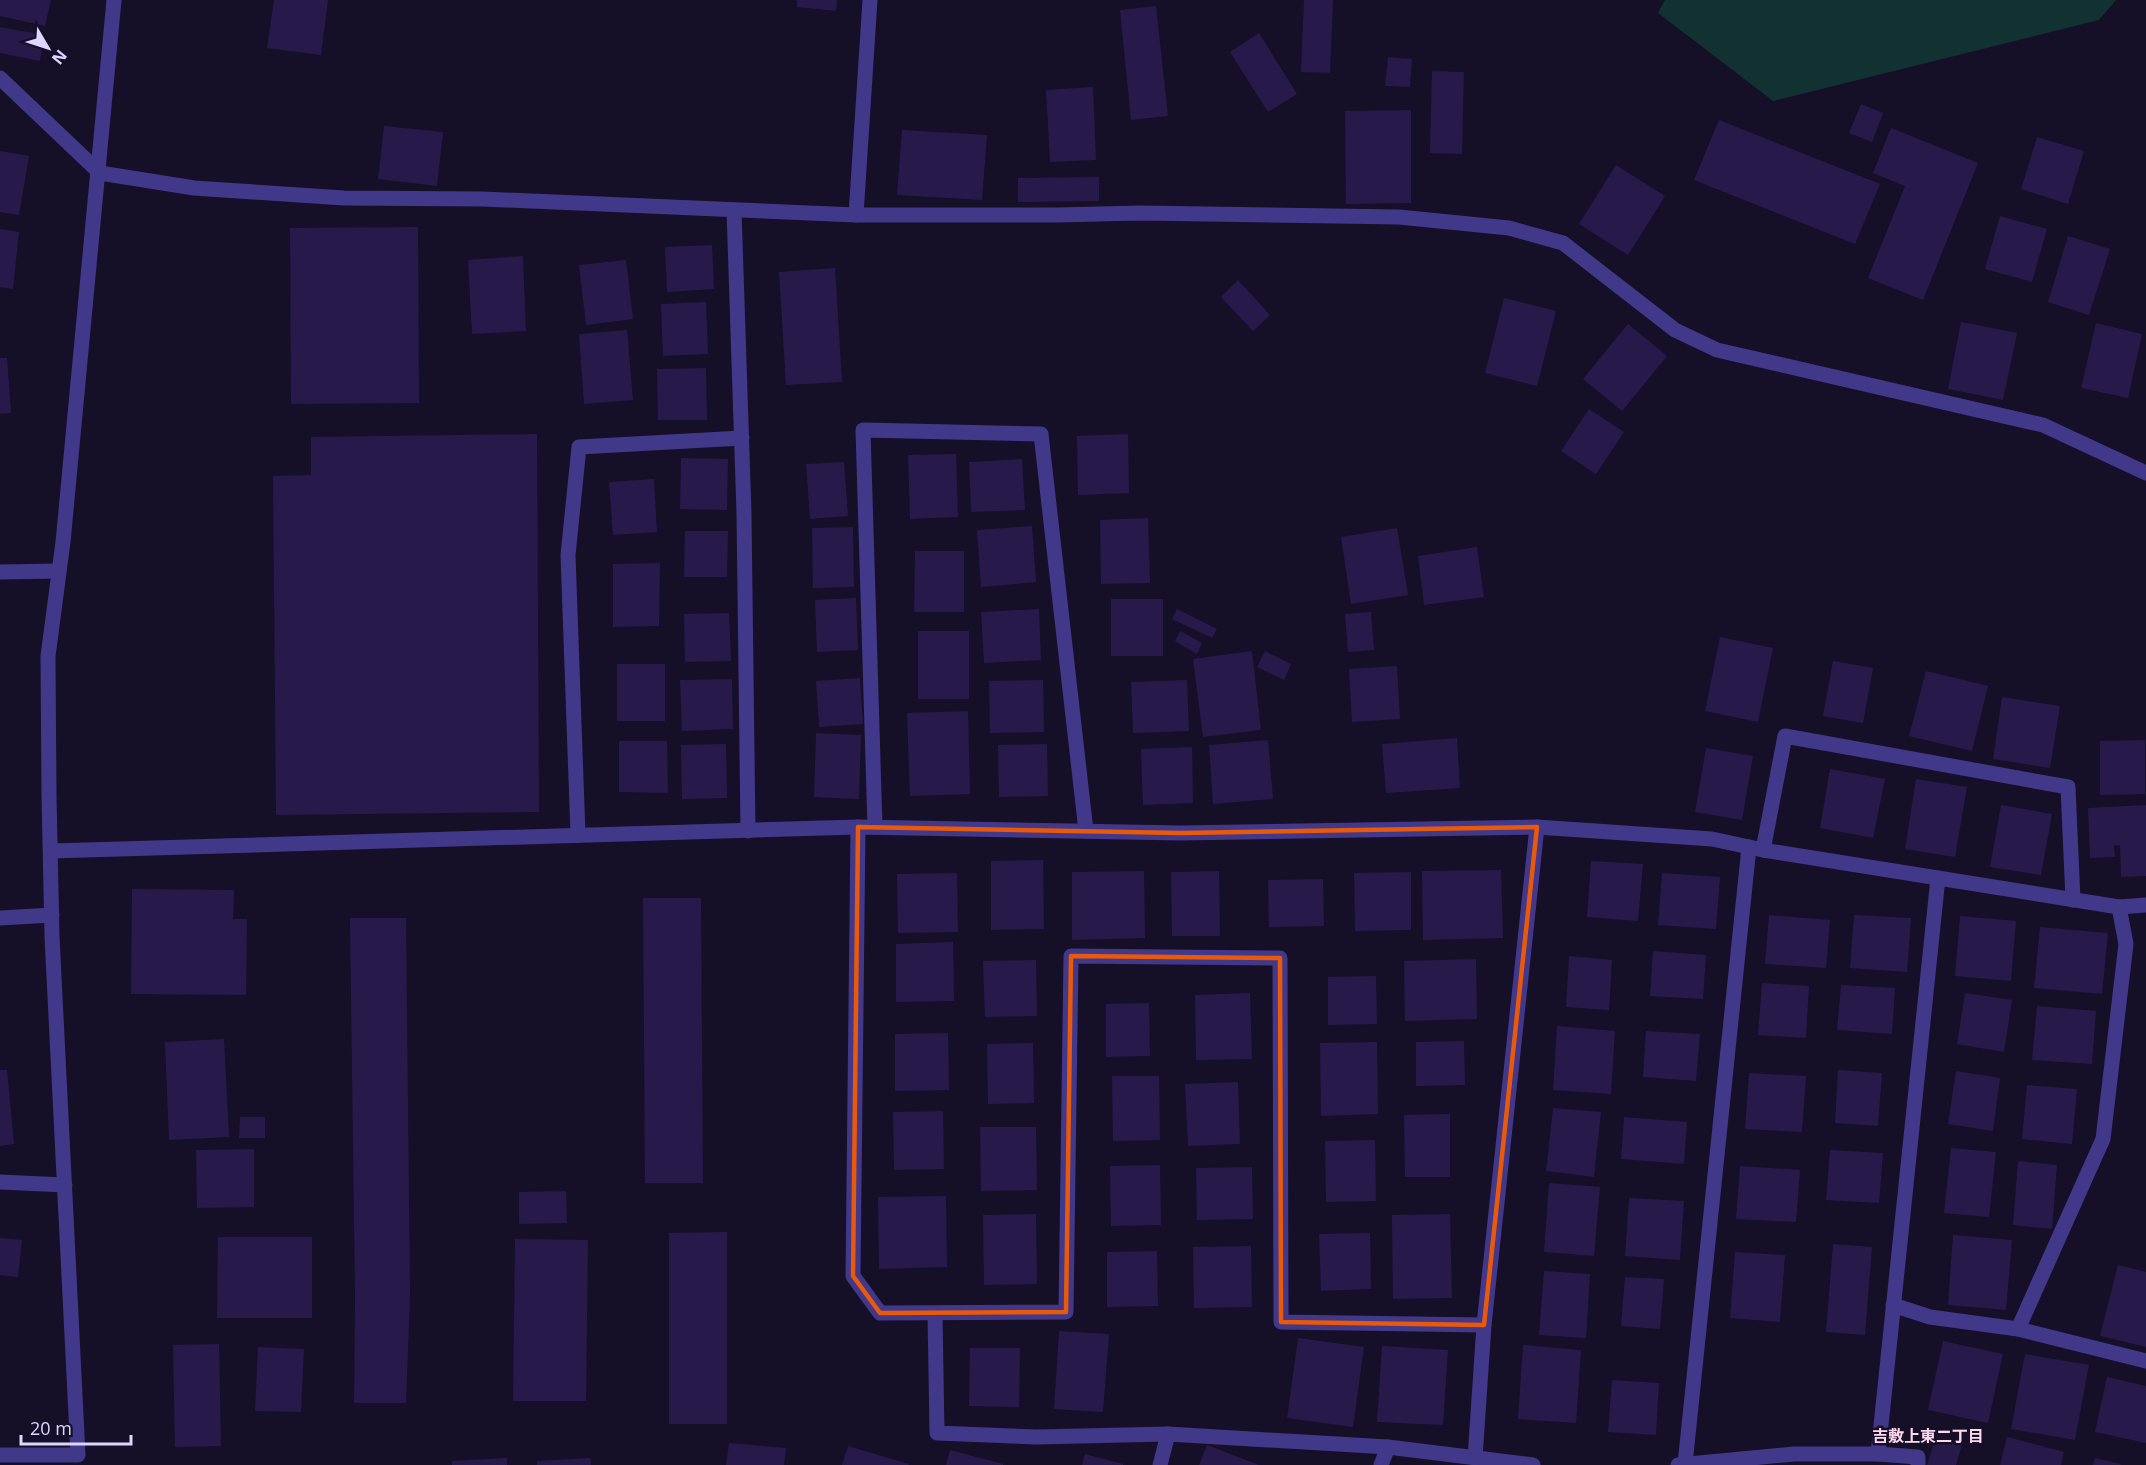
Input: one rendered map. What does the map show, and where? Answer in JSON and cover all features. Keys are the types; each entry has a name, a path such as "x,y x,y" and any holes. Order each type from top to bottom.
{"street":[{"path":"0,1455 79,1460 52,915 48,656 59,571 100,173 114,0"},
{"path":"856,215 870,0"},
{"path":"0,78 100,173 194,188 344,198 483,199 856,215 1140,213 1399,217 1509,228 1563,243 1675,330 1717,350 2043,425 2146,473"},
{"path":"734,210 742,438 748,831"},
{"path":"875,827 863,430 1041,434 1086,831"},
{"path":"578,836 568,555 579,447 742,438"},
{"path":"0,572 59,571"},
{"path":"1685,1464 1756,848 1785,736 2068,787 2073,900"},
{"path":"51,851 858,827 1180,833 1537,827 1712,839 2119,907 2146,904"},
{"path":"858,827 853,1275 880,1313 1066,1312 1071,956 1280,958 1281,1322 1484,1325"},
{"path":"1475,1458 1484,1325 1537,827"},
{"path":"1878,1454 1938,878"},
{"path":"2018,1329 2103,1139 2126,944 2119,907"},
{"path":"0,918 52,915"},
{"path":"0,1182 65,1185"},
{"path":"1893,1305 1930,1317 2018,1329 2146,1361"},
{"path":"935,1314 937,1433 1035,1437 1168,1434 1388,1447 1533,1465"},
{"path":"1160,1465 1168,1434"},
{"path":"1381,1465 1388,1447"},
{"path":"1676,1465 1878,1454 1918,1457 1918,1465"}],"highlighted area":[{"path":"858,827 1181,833 1537,827 1484,1325 1281,1322 1280,958 1071,956 1066,1312 880,1313 853,1276"}],"green space":[{"path":"1665,0 2116,0 2099,20 1773,101 1658,13"}],"building":[{"path":"0,0 51,0 45,26 0,16"},
{"path":"274,0 328,0 321,55 267,48"},
{"path":"797,0 837,0 836,11 797,7"},
{"path":"1304,0 1333,0 1330,73 1301,72"},
{"path":"1156,6 1168,116 1131,120 1120,10"},
{"path":"0,27 44,35 40,61 0,53"},
{"path":"1259,33 1297,94 1268,112 1230,52"},
{"path":"1388,57 1412,59 1410,87 1385,86"},
{"path":"1432,71 1464,72 1462,154 1430,153"},
{"path":"1093,87 1096,160 1050,162 1046,90"},
{"path":"1861,104 1883,113 1872,142 1849,133"},
{"path":"1411,110 1411,203 1346,204 1345,111"},
{"path":"1719,120 1880,184 1855,244 1694,180"},
{"path":"384,126 443,132 437,186 378,179"},
{"path":"1891,128 1978,163 1923,300 1868,278 1905,186 1873,173"},
{"path":"902,130 987,135 982,200 897,195"},
{"path":"2037,137 2084,151 2068,204 2021,189"},
{"path":"0,151 29,156 19,215 0,212"},
{"path":"1616,165 1665,196 1628,255 1579,224"},
{"path":"1099,177 1099,201 1018,202 1018,178"},
{"path":"2000,216 2047,229 2032,282 1985,269"},
{"path":"418,227 419,403 291,404 290,228"},
{"path":"0,229 19,232 13,289 0,287"},
{"path":"2068,236 2110,249 2089,315 2048,302"},
{"path":"712,245 714,289 667,292 665,247"},
{"path":"523,256 526,331 472,334 468,260"},
{"path":"626,260 633,319 586,325 579,265"},
{"path":"835,268 842,382 786,385 779,272"},
{"path":"1238,280 1270,315 1253,331 1221,297"},
{"path":"1504,298 1556,311 1537,386 1485,373"},
{"path":"706,302 708,354 663,356 661,304"},
{"path":"1961,322 2017,333 2003,400 1948,389"},
{"path":"2096,323 2142,334 2128,398 2081,388"},
{"path":"1628,324 1667,356 1622,411 1583,379"},
{"path":"627,330 633,400 584,404 579,334"},
{"path":"0,358 7,358 11,413 0,414"},
{"path":"706,368 707,420 658,420 657,369"},
{"path":"1589,409 1624,432 1596,474 1561,451"},
{"path":"537,434 539,812 276,815 273,476 311,475 311,437"},
{"path":"1128,434 1129,493 1078,495 1077,436"},
{"path":"956,454 958,517 910,519 908,455"},
{"path":"681,458 728,459 727,510 680,509"},
{"path":"1022,459 1025,510 971,512 969,462"},
{"path":"844,462 848,516 810,519 806,464"},
{"path":"654,479 657,532 613,535 609,482"},
{"path":"1148,518 1150,583 1101,584 1100,520"},
{"path":"1032,526 1036,582 981,587 977,530"},
{"path":"853,527 854,587 813,588 812,528"},
{"path":"1397,528 1408,595 1351,604 1341,537"},
{"path":"685,531 728,531 727,577 684,577"},
{"path":"1477,547 1484,597 1424,605 1418,556"},
{"path":"915,551 964,551 964,612 914,612"},
{"path":"660,563 659,626 613,627 613,564"},
{"path":"856,598 858,650 817,652 815,600"},
{"path":"1111,599 1163,599 1163,656 1111,656"},
{"path":"1039,609 1041,660 984,663 981,612"},
{"path":"1177,609 1217,629 1212,638 1172,619"},
{"path":"1371,612 1374,650 1348,652 1345,614"},
{"path":"729,613 731,661 685,662 684,614"},
{"path":"918,631 969,631 969,699 918,699"},
{"path":"1180,631 1202,643 1197,654 1175,641"},
{"path":"1720,637 1773,648 1758,722 1705,711"},
{"path":"1252,651 1261,730 1203,737 1193,659"},
{"path":"1265,651 1291,664 1284,680 1257,667"},
{"path":"1833,661 1873,668 1863,723 1823,716"},
{"path":"617,664 665,664 665,721 617,721"},
{"path":"1397,666 1400,719 1352,722 1349,669"},
{"path":"1926,671 1988,686 1972,751 1909,736"},
{"path":"860,678 863,724 819,727 816,681"},
{"path":"732,679 733,729 682,731 680,680"},
{"path":"1043,680 1044,732 990,733 989,681"},
{"path":"1187,680 1189,731 1133,733 1131,682"},
{"path":"2002,697 2060,706 2050,768 1993,759"},
{"path":"968,711 970,794 910,796 907,713"},
{"path":"816,733 861,735 859,799 814,797"},
{"path":"1457,738 1460,788 1386,793 1382,744"},
{"path":"1268,740 1273,799 1213,804 1209,745"},
{"path":"2145,740 2145,794 2100,795 2100,741"},
{"path":"619,741 667,741 668,793 619,792"},
{"path":"726,744 727,798 682,799 681,745"},
{"path":"1047,744 1048,796 999,797 998,745"},
{"path":"1192,747 1193,803 1143,805 1141,749"},
{"path":"1706,748 1753,756 1742,820 1695,812"},
{"path":"1830,769 1885,779 1873,838 1820,828"},
{"path":"1916,779 1967,787 1955,857 1905,849"},
{"path":"2001,805 2052,814 2041,875 1990,867"},
{"path":"2146,805 2146,876 2121,877 2120,845 2114,845 2115,857 2090,858 2088,808"},
{"path":"1043,860 1044,929 991,930 991,861"},
{"path":"1591,861 1643,864 1638,921 1587,917"},
{"path":"1501,870 1503,938 1423,940 1422,871"},
{"path":"1144,871 1145,938 1072,940 1072,872"},
{"path":"1219,871 1220,936 1172,936 1171,872"},
{"path":"1411,872 1411,930 1355,931 1354,873"},
{"path":"957,873 958,932 898,933 897,874"},
{"path":"1662,873 1720,877 1716,929 1658,925"},
{"path":"1323,879 1324,926 1269,927 1268,880"},
{"path":"132,889 234,890 233,919 247,919 246,995 131,994"},
{"path":"643,898 701,898 703,1183 645,1183"},
{"path":"1769,915 1830,920 1826,968 1765,964"},
{"path":"1854,915 1911,918 1907,972 1850,968"},
{"path":"1960,916 2016,921 2011,981 1955,976"},
{"path":"350,918 406,918 410,1295 406,1403 354,1403 355,1296"},
{"path":"2040,927 2108,933 2102,994 2034,988"},
{"path":"953,942 954,1001 896,1002 896,944"},
{"path":"1653,951 1706,955 1703,999 1650,996"},
{"path":"1569,956 1612,960 1609,1010 1566,1007"},
{"path":"1476,959 1477,1019 1405,1021 1404,961"},
{"path":"1036,960 1037,1016 985,1017 983,961"},
{"path":"1376,976 1377,1024 1328,1025 1328,977"},
{"path":"1762,983 1809,986 1806,1038 1758,1035"},
{"path":"1841,985 1895,988 1892,1034 1837,1030"},
{"path":"1250,993 1252,1059 1196,1060 1195,995"},
{"path":"1965,993 2012,1000 2004,1052 1957,1044"},
{"path":"1149,1003 1150,1056 1106,1057 1106,1004"},
{"path":"2037,1006 2096,1011 2092,1064 2032,1060"},
{"path":"1557,1026 1615,1031 1611,1094 1553,1090"},
{"path":"1646,1031 1700,1034 1696,1081 1643,1077"},
{"path":"948,1033 949,1090 895,1091 895,1034"},
{"path":"224,1039 229,1137 169,1140 165,1042"},
{"path":"1464,1041 1465,1085 1416,1086 1416,1042"},
{"path":"1377,1042 1378,1114 1321,1116 1320,1043"},
{"path":"1033,1043 1034,1103 988,1104 987,1044"},
{"path":"0,1070 7,1070 14,1144 0,1146"},
{"path":"1838,1070 1882,1073 1878,1126 1835,1123"},
{"path":"1956,1071 2000,1078 1993,1131 1948,1124"},
{"path":"1749,1073 1806,1076 1802,1132 1745,1129"},
{"path":"1112,1076 1159,1076 1160,1140 1113,1141"},
{"path":"1238,1082 1240,1144 1188,1146 1185,1084"},
{"path":"2027,1085 2077,1089 2072,1144 2022,1139"},
{"path":"1553,1108 1601,1112 1594,1177 1546,1171"},
{"path":"943,1111 944,1169 894,1170 893,1112"},
{"path":"1450,1114 1450,1177 1405,1177 1404,1115"},
{"path":"240,1117 265,1117 265,1138 239,1138"},
{"path":"1624,1117 1687,1122 1684,1164 1621,1159"},
{"path":"980,1127 1036,1127 1037,1190 981,1191"},
{"path":"1375,1140 1376,1201 1326,1202 1325,1141"},
{"path":"1951,1148 1996,1152 1989,1217 1944,1213"},
{"path":"254,1149 254,1207 197,1208 196,1150"},
{"path":"1830,1150 1883,1153 1879,1203 1826,1200"},
{"path":"2018,1161 2057,1165 2052,1229 2013,1225"},
{"path":"1160,1165 1161,1225 1111,1226 1110,1166"},
{"path":"1740,1166 1800,1170 1796,1222 1736,1219"},
{"path":"1252,1167 1253,1219 1197,1220 1196,1168"},
{"path":"1549,1183 1600,1187 1594,1256 1544,1252"},
{"path":"566,1191 567,1223 519,1224 519,1192"},
{"path":"946,1196 947,1267 879,1269 878,1197"},
{"path":"1629,1198 1684,1201 1680,1260 1625,1256"},
{"path":"1036,1214 1037,1284 984,1285 983,1215"},
{"path":"1450,1214 1452,1298 1393,1299 1392,1215"},
{"path":"727,1232 727,1424 669,1424 669,1233"},
{"path":"1370,1233 1371,1289 1321,1291 1319,1234"},
{"path":"1953,1235 2012,1240 2006,1310 1948,1305"},
{"path":"218,1237 312,1237 312,1318 217,1318"},
{"path":"0,1238 22,1240 18,1277 0,1275"},
{"path":"515,1239 588,1240 586,1401 513,1401"},
{"path":"1833,1244 1872,1247 1865,1335 1826,1332"},
{"path":"1251,1246 1252,1307 1194,1308 1193,1247"},
{"path":"1157,1251 1158,1306 1107,1307 1107,1252"},
{"path":"1735,1252 1785,1255 1780,1322 1730,1318"},
{"path":"2118,1265 2146,1272 2146,1347 2100,1336"},
{"path":"1544,1271 1590,1274 1586,1338 1539,1335"},
{"path":"1625,1277 1664,1279 1660,1329 1621,1326"},
{"path":"1059,1331 1109,1334 1103,1412 1054,1409"},
{"path":"1298,1338 1364,1347 1353,1427 1287,1418"},
{"path":"1943,1341 2003,1354 1988,1423 1928,1410"},
{"path":"219,1344 221,1446 175,1447 173,1345"},
{"path":"1523,1345 1581,1350 1576,1423 1518,1419"},
{"path":"1382,1346 1448,1350 1443,1425 1377,1422"},
{"path":"258,1347 304,1349 301,1412 255,1411"},
{"path":"970,1348 1020,1348 1019,1407 969,1406"},
{"path":"2025,1354 2089,1365 2075,1440 2011,1429"},
{"path":"2107,1377 2146,1386 2146,1443 2095,1432"},
{"path":"1612,1380 1659,1383 1656,1435 1608,1432"},
{"path":"1936,1436 1962,1444 1956,1465 1927,1465"},
{"path":"2007,1437 2064,1452 2061,1465 2000,1465"},
{"path":"729,1443 786,1448 784,1465 726,1465"},
{"path":"1207,1445 1259,1465 1199,1465"},
{"path":"848,1446 909,1464 842,1465"},
{"path":"950,1450 1003,1464 1003,1465 946,1465"},
{"path":"1085,1454 1123,1464 1123,1465 1082,1465"},
{"path":"507,1458 507,1465 452,1465 452,1461"},
{"path":"590,1458 591,1465 537,1465 537,1461"},
{"path":"2095,1458 2121,1464 2093,1465"}],"district":[{"name":"吉敷上東二丁目","path":"1928,1436"}]}
